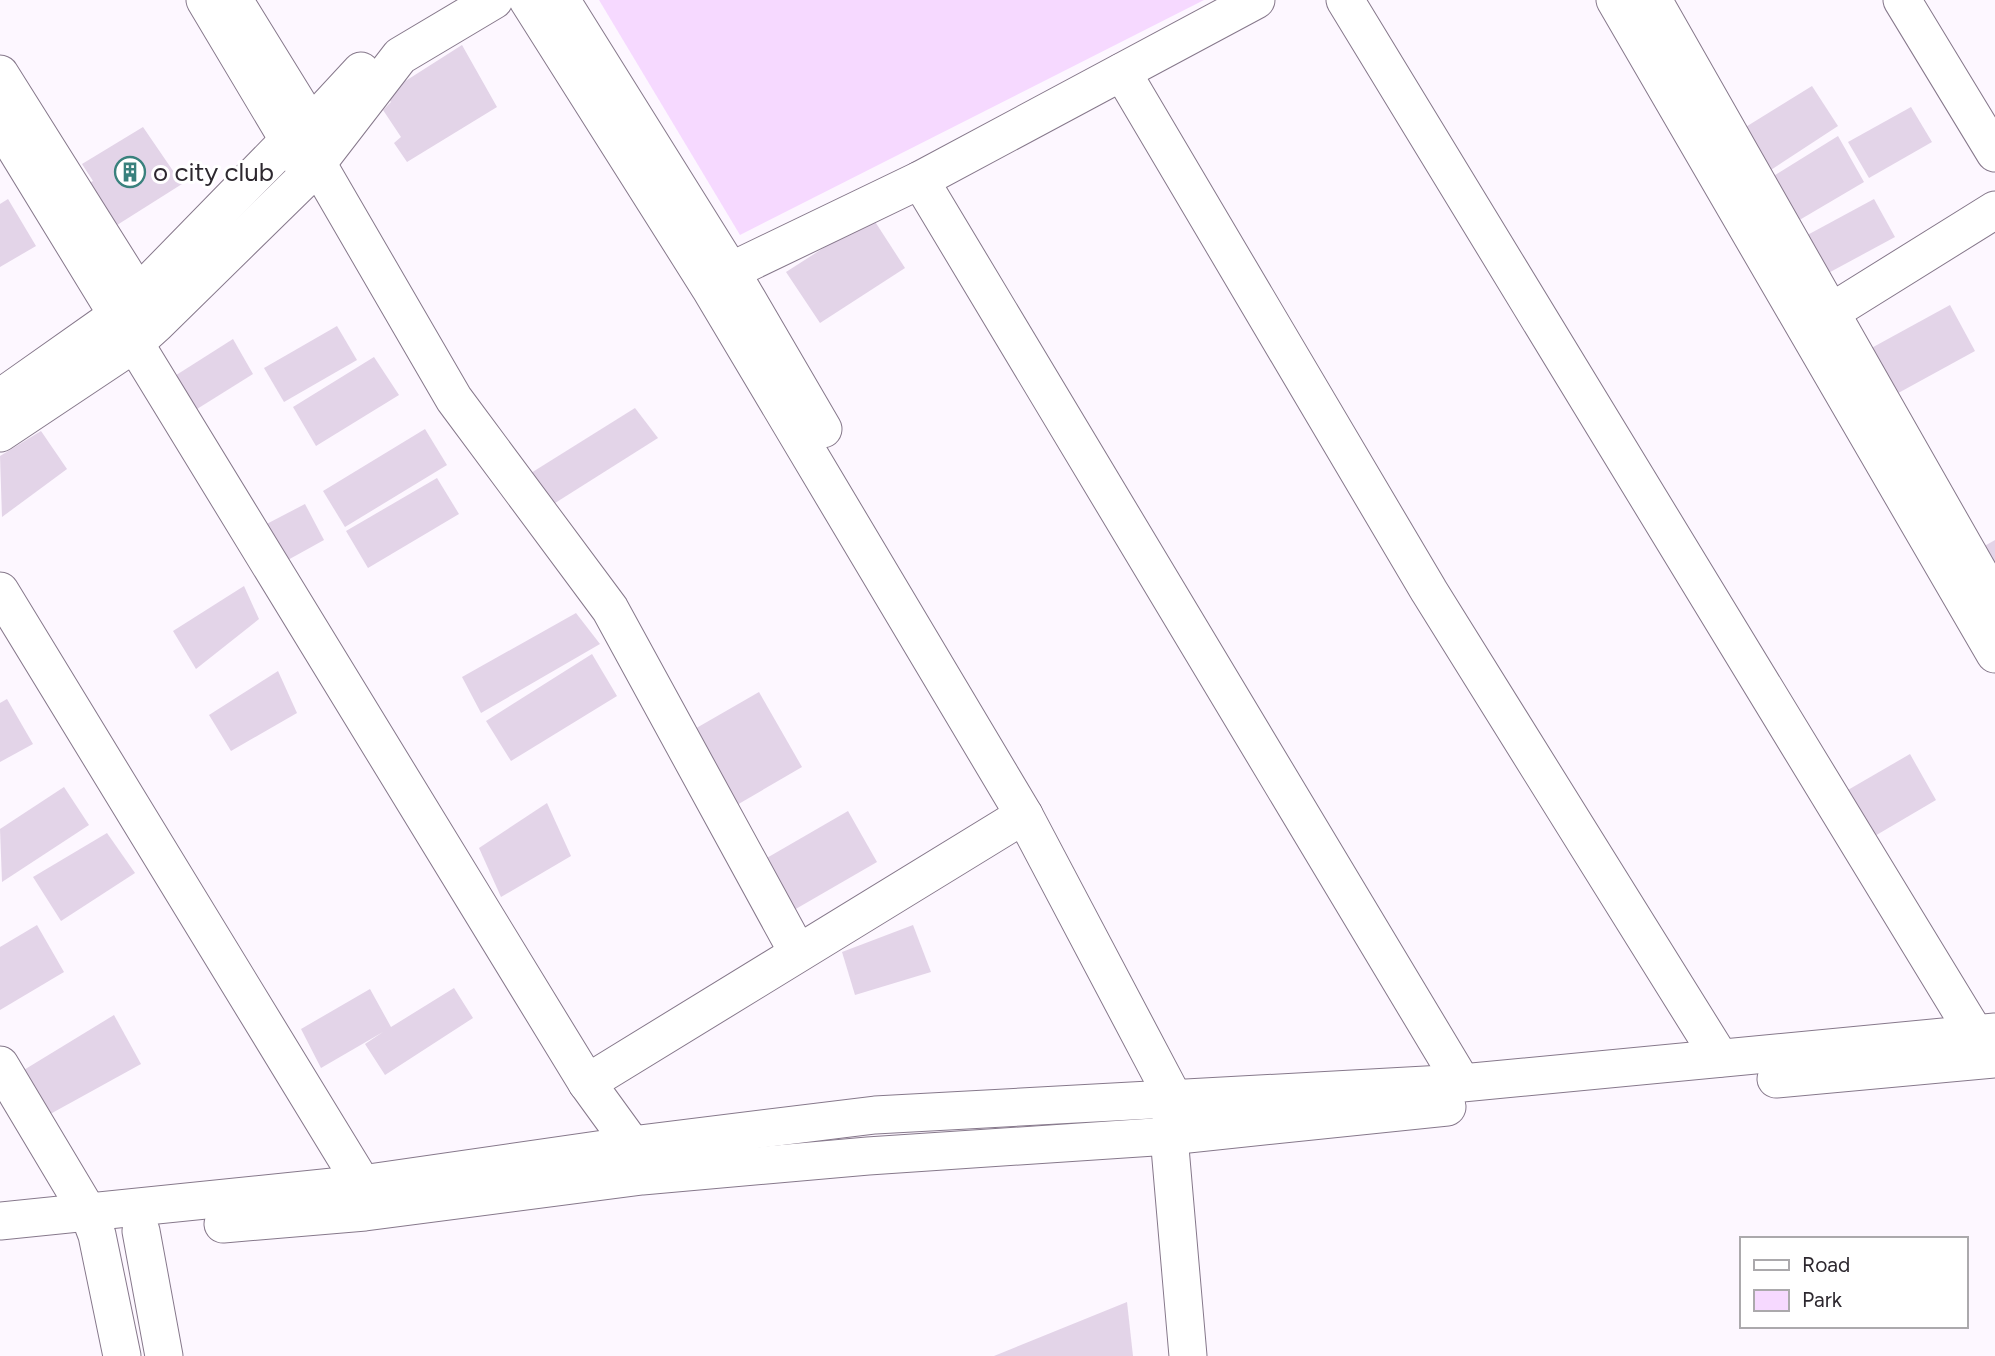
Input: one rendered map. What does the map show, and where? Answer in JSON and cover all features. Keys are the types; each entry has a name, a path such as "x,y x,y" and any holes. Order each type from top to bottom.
{"street":[{"path":"205,0 300,132"},
{"path":"234,0 300,132 313,168 454,400 610,609 797,953"},
{"path":"0,398 138,319 300,132 383,48 455,0"},
{"path":"0,433 138,319 313,168 400,55 494,0"},
{"path":"528,0 710,288 1024,815 1186,1099"},
{"path":"561,0 731,271 1044,809 1186,1099"},
{"path":"731,271 920,180 1256,0"},
{"path":"1345,0 1988,1042"},
{"path":"1615,0 1995,601"},
{"path":"1653,0 1995,654"},
{"path":"1902,0 1995,153"},
{"path":"1930,0 1995,107"},
{"path":"1122,72 1429,591 1720,1058"},
{"path":"0,74 138,319 587,1083 632,1145"},
{"path":"0,123 138,319"},
{"path":"920,180 1462,1083"},
{"path":"1824,331 1995,210"},
{"path":"1824,331 1995,240"},
{"path":"0,591 362,1184"},
{"path":"587,1083 1024,815"},
{"path":"0,1245 93,1224 362,1184 632,1145 875,1115 1462,1083 1720,1058 1988,1042"},
{"path":"0,1221 93,1224 141,1231 365,1212 642,1176 868,1156 1169,1136 1477,1104 1988,1042"},
{"path":"0,1065 93,1224 122,1356"},
{"path":"1186,1099 1169,1136 1188,1356"},
{"path":"141,1231 164,1356"}],"green space":[{"path":"599,0 1204,0 740,235"}],"building":[{"path":"462,45 497,107 407,162 394,143 401,137 383,110 391,102 385,94"},
{"path":"1812,86 1838,126 1760,177 1736,133"},
{"path":"1911,107 1932,142 1869,178 1848,142"},
{"name":"o city club","path":"143,127 182,184 106,232 79,189 93,181 82,164"},
{"path":"1838,136 1864,182 1791,225 1767,180"},
{"path":"8,199 36,246 0,267 0,204"},
{"path":"1874,199 1895,237 1821,277 1800,239"},
{"path":"872,217 905,268 820,323 786,272"},
{"path":"1950,305 1975,351 1891,397 1866,351"},
{"path":"337,326 357,360 284,402 264,368"},
{"path":"233,339 253,374 189,414 170,379"},
{"path":"374,357 399,395 316,446 293,407"},
{"path":"635,408 658,438 544,510 523,478"},
{"path":"425,429 447,465 345,527 323,491"},
{"path":"41,431 67,469 2,517 0,456"},
{"path":"437,478 459,514 368,568 346,531"},
{"path":"305,504 324,540 277,566 257,529"},
{"path":"1995,540 1995,572 1981,548"},
{"path":"244,586 259,619 196,669 173,631"},
{"path":"576,613 600,644 481,713 462,677"},
{"path":"592,654 617,696 511,761 486,721"},
{"path":"278,671 297,713 231,751 209,715"},
{"path":"759,692 802,767 730,809 686,734"},
{"path":"7,699 33,744 0,762 0,703"},
{"path":"1910,754 1936,800 1868,840 1841,794"},
{"path":"64,787 89,825 2,882 0,829"},
{"path":"547,803 571,856 501,897 479,848"},
{"path":"848,811 877,862 794,910 758,863"},
{"path":"107,833 135,873 61,921 33,877"},
{"path":"37,925 64,972 0,1010 0,947"},
{"path":"913,925 931,972 855,995 842,952"},
{"path":"454,988 473,1018 385,1075 365,1044 383,1032 321,1068 301,1029 370,989 391,1027"},
{"path":"114,1015 141,1064 43,1118 14,1076"},
{"path":"1127,1302 1133,1356 994,1356"}],"place":[{"name":"o city club","path":"130,172"}]}
